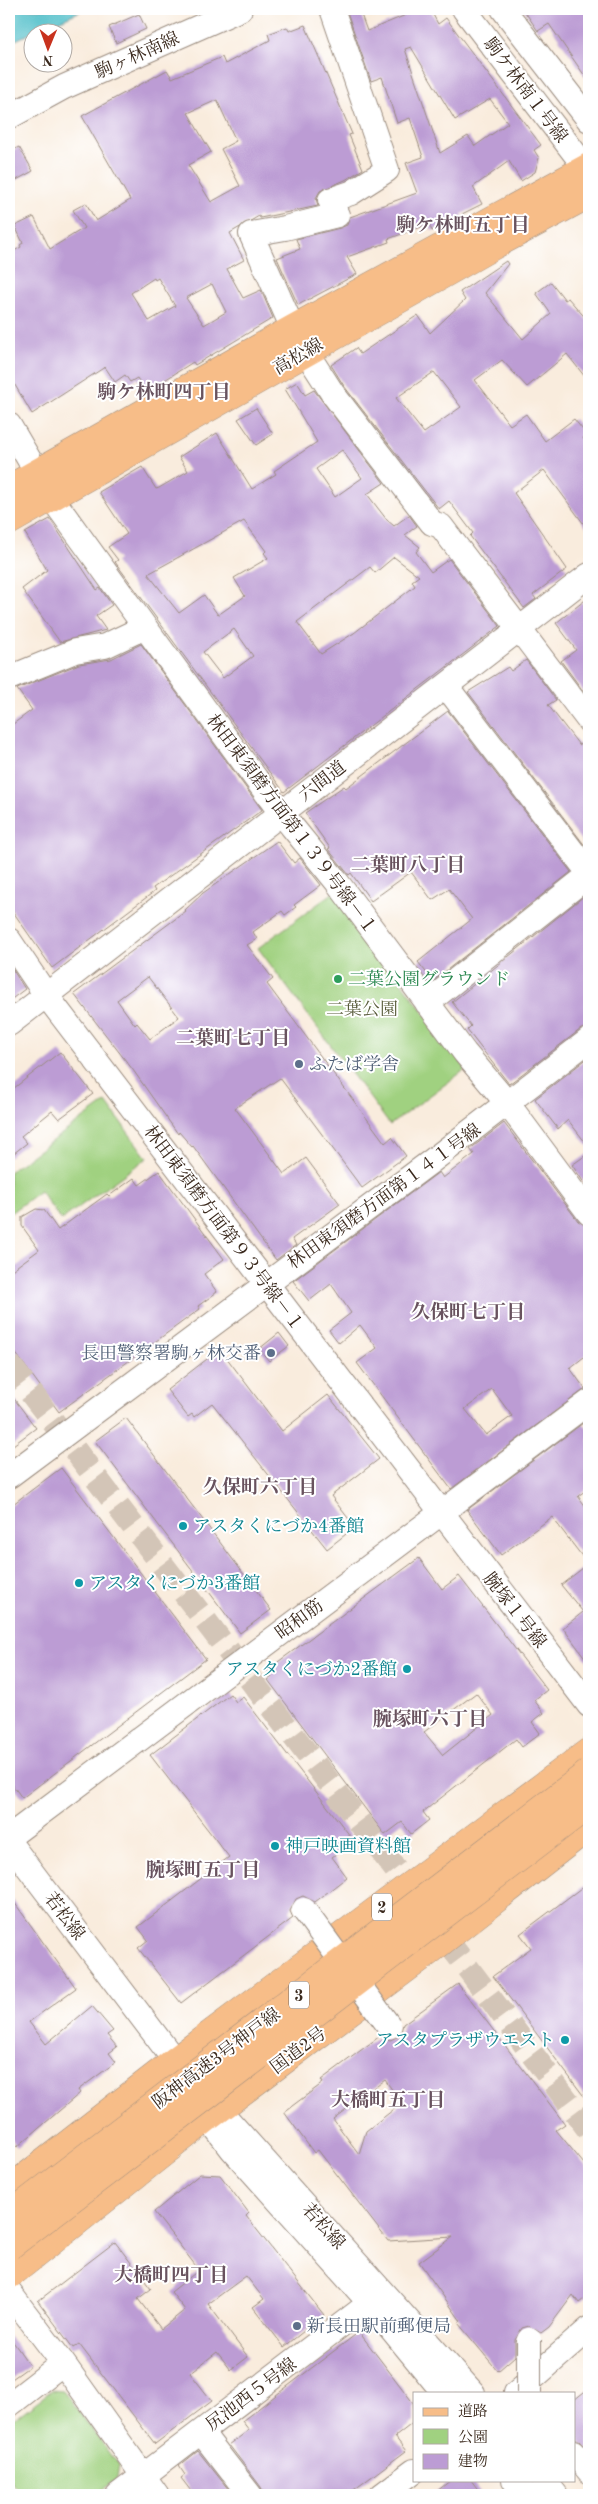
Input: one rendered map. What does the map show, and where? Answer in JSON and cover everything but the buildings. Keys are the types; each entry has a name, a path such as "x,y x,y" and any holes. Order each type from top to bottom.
{"main road":[{"name":"高松線","path":"9,521 51,498 300,341 589,176"},
{"name":"高松線","path":"9,489 300,341"},
{"name":"2","path":"9,2190 175,2061 589,1752"},
{"name":"阪神高速3号神戸線","path":"9,2216 589,1774"},
{"name":"阪神高速3号神戸線","path":"9,2246 589,1804"},
{"name":"国道2号","path":"9,2275 213,2114 446,1939 589,1826"},
{"path":"409,1887 446,1939"}],"street":[{"name":"駒ヶ林南線","path":"9,117 64,87 240,9"},
{"path":"332,9 387,170 351,193 330,200 337,215 251,234 300,341 333,394 432,523 441,526 521,628 589,721"},
{"name":"駒ケ林南１号線","path":"464,9 589,176"},
{"name":"駒ケ林南１号線","path":"503,9 589,120"},
{"name":"林田東須磨方面第１３９号線－１","path":"9,425 51,498 145,628 281,813 337,882 427,1003 508,1104 589,1214"},
{"name":"六間道","path":"9,1024 589,575"},
{"path":"9,678 75,651 105,646 145,628"},
{"path":"427,1003 589,874 446,686"},
{"name":"林田東須磨方面第９３号線－１","path":"9,940 46,995 442,1514"},
{"name":"林田東須磨方面第１４１号線","path":"9,1476 508,1104 589,1040"},
{"name":"昭和筋","path":"9,1837 589,1402"},
{"name":"腕塚１号線","path":"442,1514 589,1705"},
{"name":"若松線","path":"9,1842 175,2061 213,2114 232,2149 375,2296 472,2392"},
{"path":"304,1910 389,2026"},
{"path":"9,2292 63,2363 149,2486"},
{"name":"若松線","path":"375,2296 443,2392"},
{"name":"尻池西５号線","path":"118,2495 149,2486 201,2432 375,2296"},
{"path":"517,2392 589,2329"},
{"path":"529,2340 529,2392"},
{"path":"9,2405 63,2363"},
{"path":"201,2432 250,2495"},
{"path":"576,2455 589,2471"},
{"path":"382,2495 413,2472"},
{"path":"516,2482 526,2495"},
{"path":"546,2482 556,2495"}],"green space":[{"name":"二葉公園","path":"334,892 466,1069 390,1125 258,948"},
{"path":"106,1102 147,1158 61,1220 40,1191 9,1214 9,1172"},
{"path":"52,2390 63,2391 119,2465 117,2479 95,2495 21,2495 9,2479 9,2423"}],"water":[{"path":"9,9 85,9 56,22 22,22 22,37 9,43"}],"tunnel":[{"path":"9,1364 409,1887"},
{"path":"446,1939 589,2130"}],"place":[{"name":"二葉公園グラウンド","path":"338,979"},
{"name":"ふたば学舎","path":"299,1064"},
{"name":"長田警察署駒ヶ林交番","path":"271,1353"},
{"name":"アスタくにづか4番館","path":"183,1526"},
{"name":"アスタくにづか3番館","path":"79,1583"},
{"name":"アスタくにづか2番館","path":"407,1669"},
{"name":"神戸映画資料館","path":"275,1846"},
{"name":"アスタプラザウエスト","path":"565,2040"},
{"name":"新長田駅前郵便局","path":"297,2326"}],"district":[{"name":"駒ケ林町五丁目","path":"463,224"},
{"name":"駒ケ林町四丁目","path":"164,391"},
{"name":"二葉町八丁目","path":"408,864"},
{"name":"二葉町七丁目","path":"233,1037"},
{"name":"久保町七丁目","path":"468,1311"},
{"name":"久保町六丁目","path":"260,1486"},
{"name":"腕塚町六丁目","path":"430,1718"},
{"name":"腕塚町五丁目","path":"203,1869"},
{"name":"大橋町五丁目","path":"388,2099"},
{"name":"大橋町四丁目","path":"171,2274"}]}
